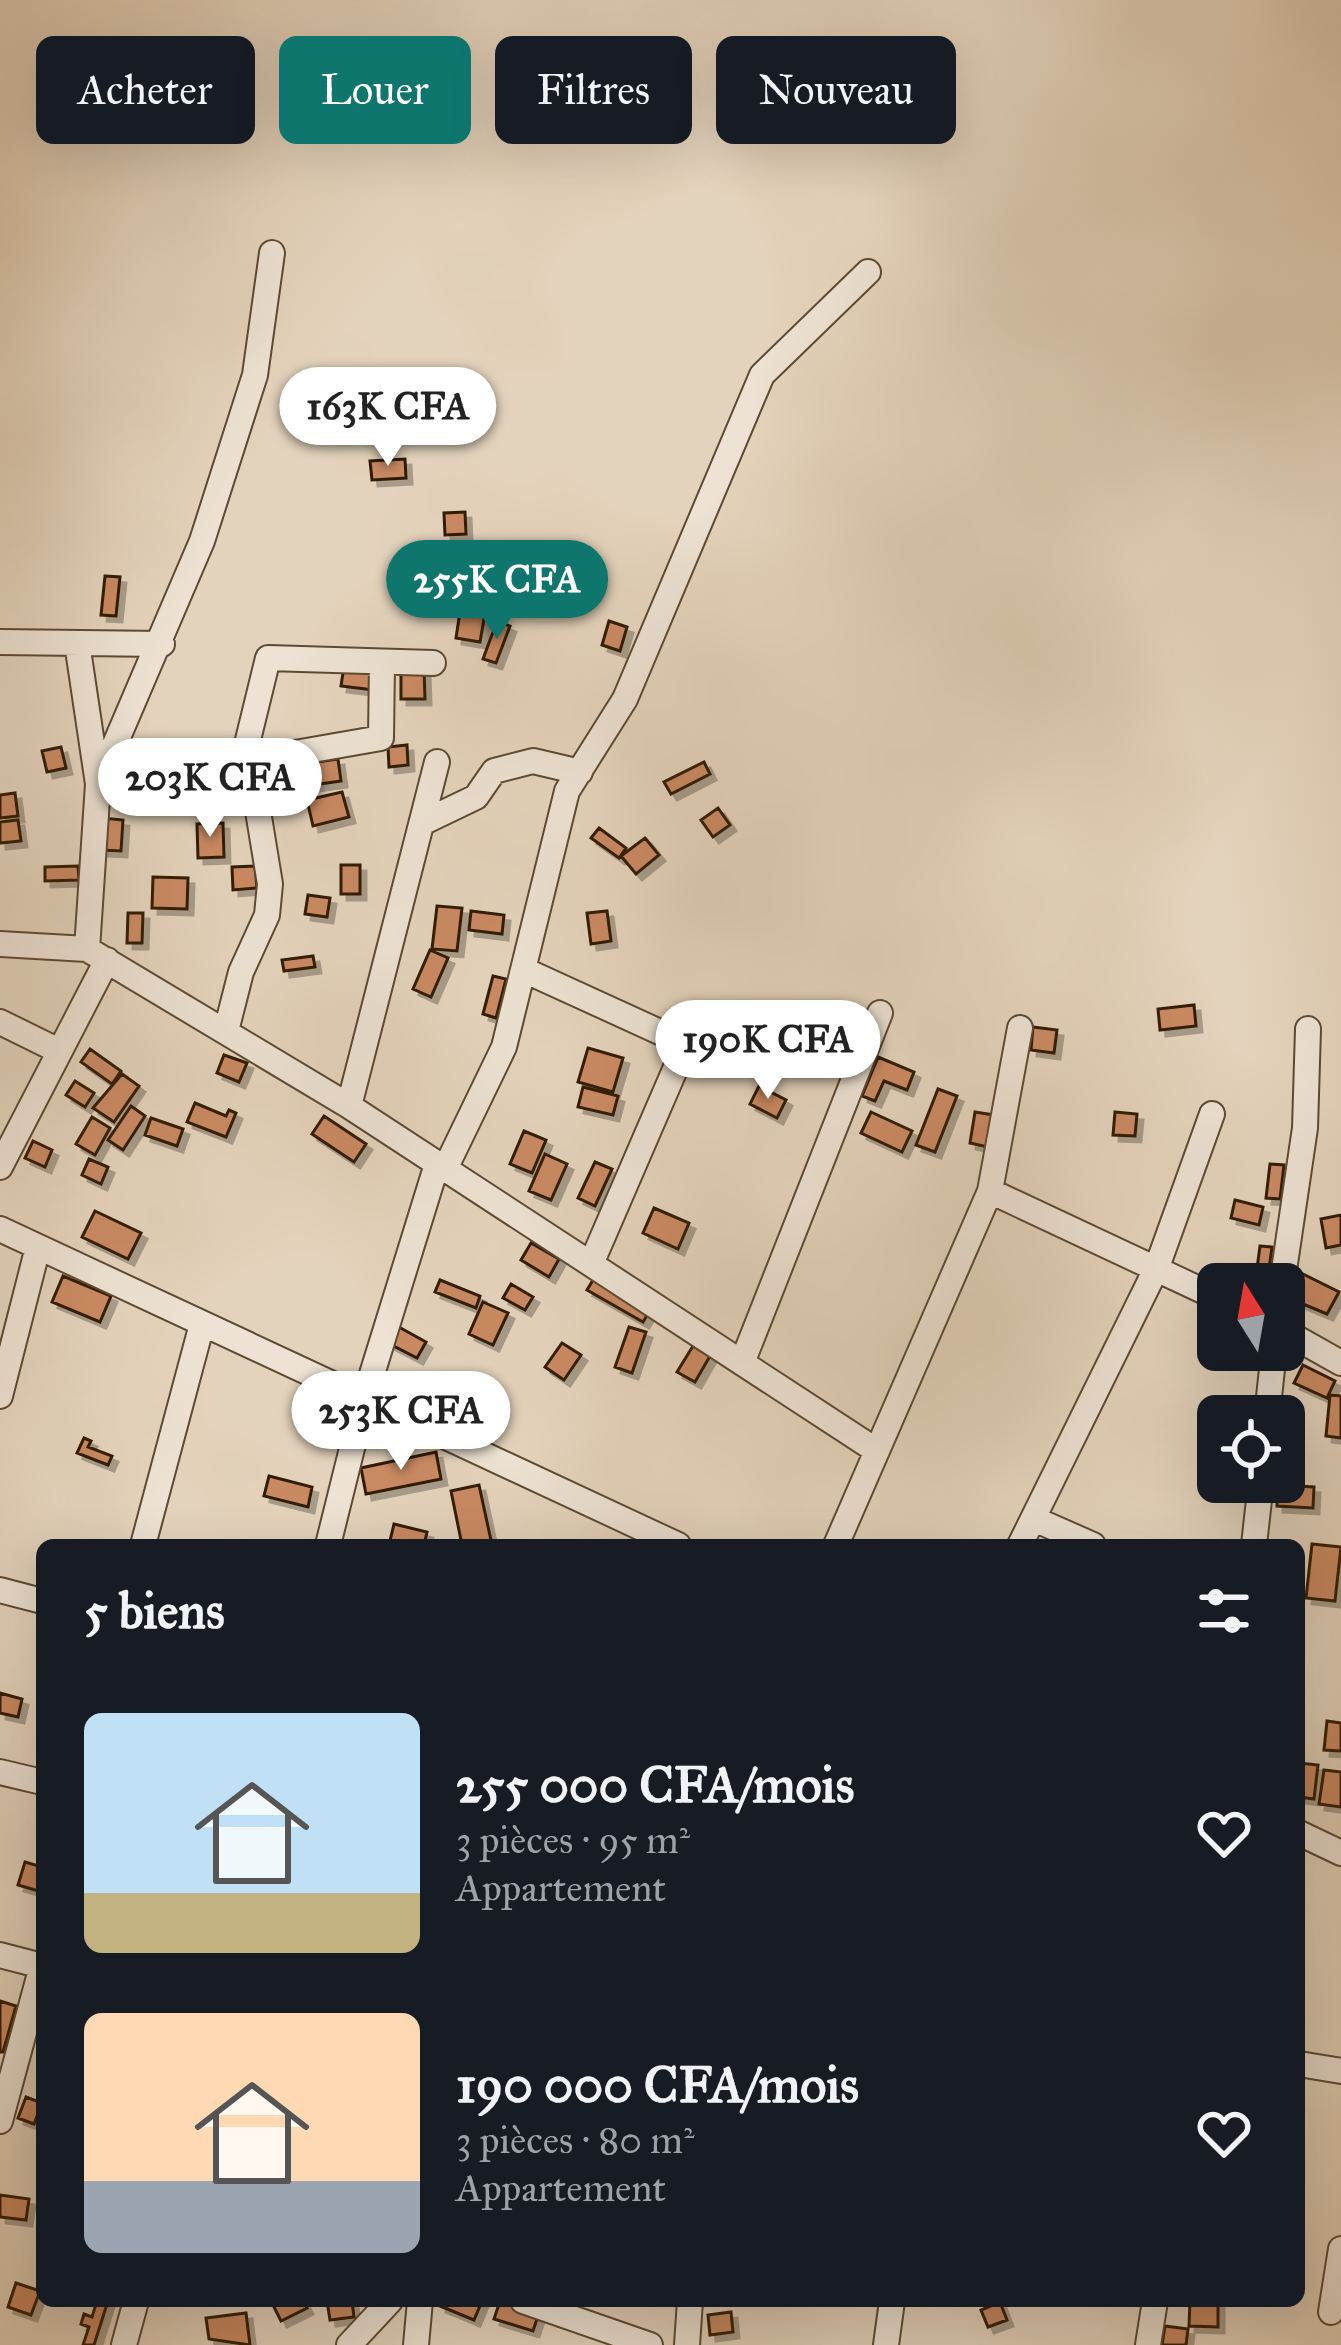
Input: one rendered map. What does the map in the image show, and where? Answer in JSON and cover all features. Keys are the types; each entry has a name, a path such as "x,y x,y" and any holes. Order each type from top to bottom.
{"street":[{"path":"98,784 162,644 202,541 255,375 272,253"},
{"path":"329,1539 364,1400 441,1166 504,1047 567,791 625,699 762,375 868,272"},
{"path":"0,642 162,644"},
{"path":"0,1167 58,1051 97,954 98,784 76,643"},
{"path":"226,1031 241,972 268,900 247,744 268,658 433,663"},
{"path":"249,761 381,738 382,662"},
{"path":"422,823 476,797 494,771 533,761 580,772"},
{"path":"349,1106 437,762"},
{"path":"0,944 97,954 349,1106 877,1451"},
{"path":"524,970 691,1033 590,1264"},
{"path":"742,1363 880,1013"},
{"path":"0,1022 58,1051"},
{"path":"839,1539 990,1190 1020,1028"},
{"path":"1285,1263 1304,1128 1308,1029"},
{"path":"1024,1539 1157,1268 1212,1114"},
{"path":"990,1190 1197,1288"},
{"path":"0,1229 665,1539"},
{"path":"0,1396 38,1247"},
{"path":"145,1539 202,1324"},
{"path":"1305,1342 1341,1363"},
{"path":"1255,1539 1259,1503"},
{"path":"1034,1519 1079,1539"},
{"path":"0,1590 36,1599"},
{"path":"0,1772 36,1781"},
{"path":"1305,1836 1341,1853"},
{"path":"0,1954 36,1964"},
{"path":"0,2121 36,1988"},
{"path":"1305,2065 1341,2071"},
{"path":"1331,2312 1341,2249"},
{"path":"124,2345 134,2307"},
{"path":"349,2345 384,2307"},
{"path":"416,2345 419,2307"},
{"path":"541,2307 650,2345"},
{"path":"687,2345 690,2307"},
{"path":"886,2345 891,2307"},
{"path":"1148,2345 1155,2307"}],"building":[{"path":"405,459 406,478 372,480 370,461"},
{"path":"465,512 466,534 445,535 444,513"},
{"path":"105,576 120,577 116,616 101,615"},
{"path":"461,605 486,608 480,642 456,638"},
{"path":"497,621 510,626 496,663 483,659"},
{"path":"609,621 627,627 620,651 602,645"},
{"path":"344,666 376,670 374,690 341,686"},
{"path":"424,669 425,699 401,699 401,670"},
{"path":"407,745 408,765 389,767 388,747"},
{"path":"61,747 66,768 47,772 42,751"},
{"path":"338,759 341,781 313,785 310,763"},
{"path":"704,762 710,774 671,794 664,782"},
{"path":"342,792 349,817 313,826 307,800"},
{"path":"15,793 18,816 0,818 0,795"},
{"path":"718,808 730,825 713,837 701,820"},
{"path":"103,818 123,820 121,851 101,850"},
{"path":"18,820 21,841 0,843 0,822"},
{"path":"223,823 224,857 198,858 197,824"},
{"path":"599,828 626,848 619,858 591,838"},
{"path":"645,838 659,855 636,874 621,856"},
{"path":"341,865 360,865 360,894 341,894"},
{"path":"78,866 79,880 45,881 45,867"},
{"path":"255,866 257,888 233,890 232,867"},
{"path":"153,877 188,878 187,909 152,908"},
{"path":"308,895 330,898 327,917 305,914"},
{"path":"437,906 462,908 457,951 432,949"},
{"path":"471,911 504,915 502,934 469,930"},
{"path":"607,911 611,941 591,944 587,913"},
{"path":"128,913 143,913 142,943 127,943"},
{"path":"430,950 448,958 431,997 413,989"},
{"path":"313,956 315,967 284,971 282,960"},
{"path":"493,976 506,979 496,1018 483,1014"},
{"path":"1194,1005 1196,1026 1160,1030 1158,1009"},
{"path":"1033,1027 1057,1030 1054,1053 1031,1050"},
{"path":"588,1048 623,1058 613,1092 578,1082"},
{"path":"90,1049 121,1071 112,1084 81,1062"},
{"path":"224,1055 247,1063 239,1082 217,1073"},
{"path":"878,1057 914,1072 907,1090 884,1081 875,1101 862,1096"},
{"path":"122,1074 139,1086 114,1122 93,1108"},
{"path":"75,1081 94,1093 85,1107 66,1095"},
{"path":"759,1086 786,1100 777,1118 750,1104"},
{"path":"583,1087 618,1096 613,1115 578,1107"},
{"path":"938,1089 957,1096 935,1152 916,1145"},
{"path":"195,1103 226,1116 229,1110 236,1113 226,1137 187,1122"},
{"path":"131,1106 145,1116 123,1150 108,1140"},
{"path":"871,1112 912,1131 902,1152 861,1133"},
{"path":"975,1112 994,1115 988,1147 970,1143"},
{"path":"1115,1112 1137,1114 1135,1136 1113,1135"},
{"path":"324,1116 366,1144 354,1162 312,1134"},
{"path":"92,1117 110,1128 95,1155 76,1144"},
{"path":"151,1118 183,1129 177,1146 145,1135"},
{"path":"524,1131 546,1140 532,1173 510,1164"},
{"path":"33,1141 52,1150 45,1167 25,1158"},
{"path":"545,1154 567,1164 551,1200 529,1191"},
{"path":"89,1159 108,1167 101,1184 82,1175"},
{"path":"595,1162 612,1169 595,1206 578,1198"},
{"path":"1270,1164 1284,1165 1280,1199 1266,1198"},
{"path":"1235,1200 1263,1207 1259,1225 1231,1218"},
{"path":"654,1208 689,1223 678,1249 643,1233"},
{"path":"95,1211 141,1233 128,1259 82,1237"},
{"path":"1341,1215 1341,1245 1326,1248 1321,1219"},
{"path":"531,1243 559,1259 549,1277 521,1260"},
{"path":"1260,1246 1272,1247 1270,1263 1258,1263"},
{"path":"1305,1275 1339,1292 1327,1314 1305,1305"},
{"path":"63,1276 111,1296 100,1322 52,1302"},
{"path":"440,1280 480,1296 476,1308 435,1292"},
{"path":"593,1280 649,1312 643,1322 587,1290"},
{"path":"511,1284 533,1297 525,1310 503,1298"},
{"path":"483,1302 508,1313 493,1345 469,1334"},
{"path":"397,1326 426,1342 417,1358 388,1343"},
{"path":"629,1327 646,1332 632,1373 615,1367"},
{"path":"562,1343 581,1355 564,1380 545,1367"},
{"path":"693,1346 710,1356 695,1382 677,1372"},
{"path":"1305,1366 1335,1381 1327,1398 1294,1383"},
{"path":"1330,1395 1341,1396 1341,1438 1326,1436"},
{"path":"84,1438 91,1441 88,1447 112,1456 108,1465 77,1453"},
{"path":"436,1452 441,1479 366,1494 361,1468"},
{"path":"269,1476 312,1487 308,1507 264,1496"},
{"path":"479,1485 491,1539 461,1539 451,1491"},
{"path":"1305,1486 1314,1487 1313,1508 1277,1506 1305,1503"},
{"path":"394,1524 427,1532 425,1539 390,1539"},
{"path":"1312,1544 1341,1547 1335,1601 1306,1598"},
{"path":"0,1693 22,1699 18,1717 0,1713"},
{"path":"1327,1721 1341,1723 1341,1751 1324,1750"},
{"path":"1305,1764 1318,1765 1314,1799 1305,1798"},
{"path":"1324,1770 1341,1772 1341,1807 1319,1804"},
{"path":"25,1862 36,1865 36,1890 18,1885"},
{"path":"0,2001 16,2006 3,2052 0,2052"},
{"path":"26,2097 36,2101 34,2124 18,2118"},
{"path":"0,2195 29,2199 26,2220 0,2217"},
{"path":"16,2283 36,2290 31,2315 8,2307"},
{"path":"95,2307 106,2307 94,2345 83,2345 89,2327 81,2324 84,2314 92,2317"},
{"path":"274,2307 307,2308 281,2321"},
{"path":"328,2307 353,2307 354,2317 330,2320"},
{"path":"442,2307 479,2307 474,2320"},
{"path":"498,2307 539,2313 533,2331 494,2319"},
{"path":"1002,2307 1007,2320 988,2327 981,2310"},
{"path":"1190,2307 1218,2307 1218,2327 1189,2326"},
{"path":"731,2312 733,2332 710,2335 708,2315"},
{"path":"246,2313 250,2345 209,2339 206,2318"},
{"path":"1165,2326 1188,2329 1186,2345 1162,2345"}]}
